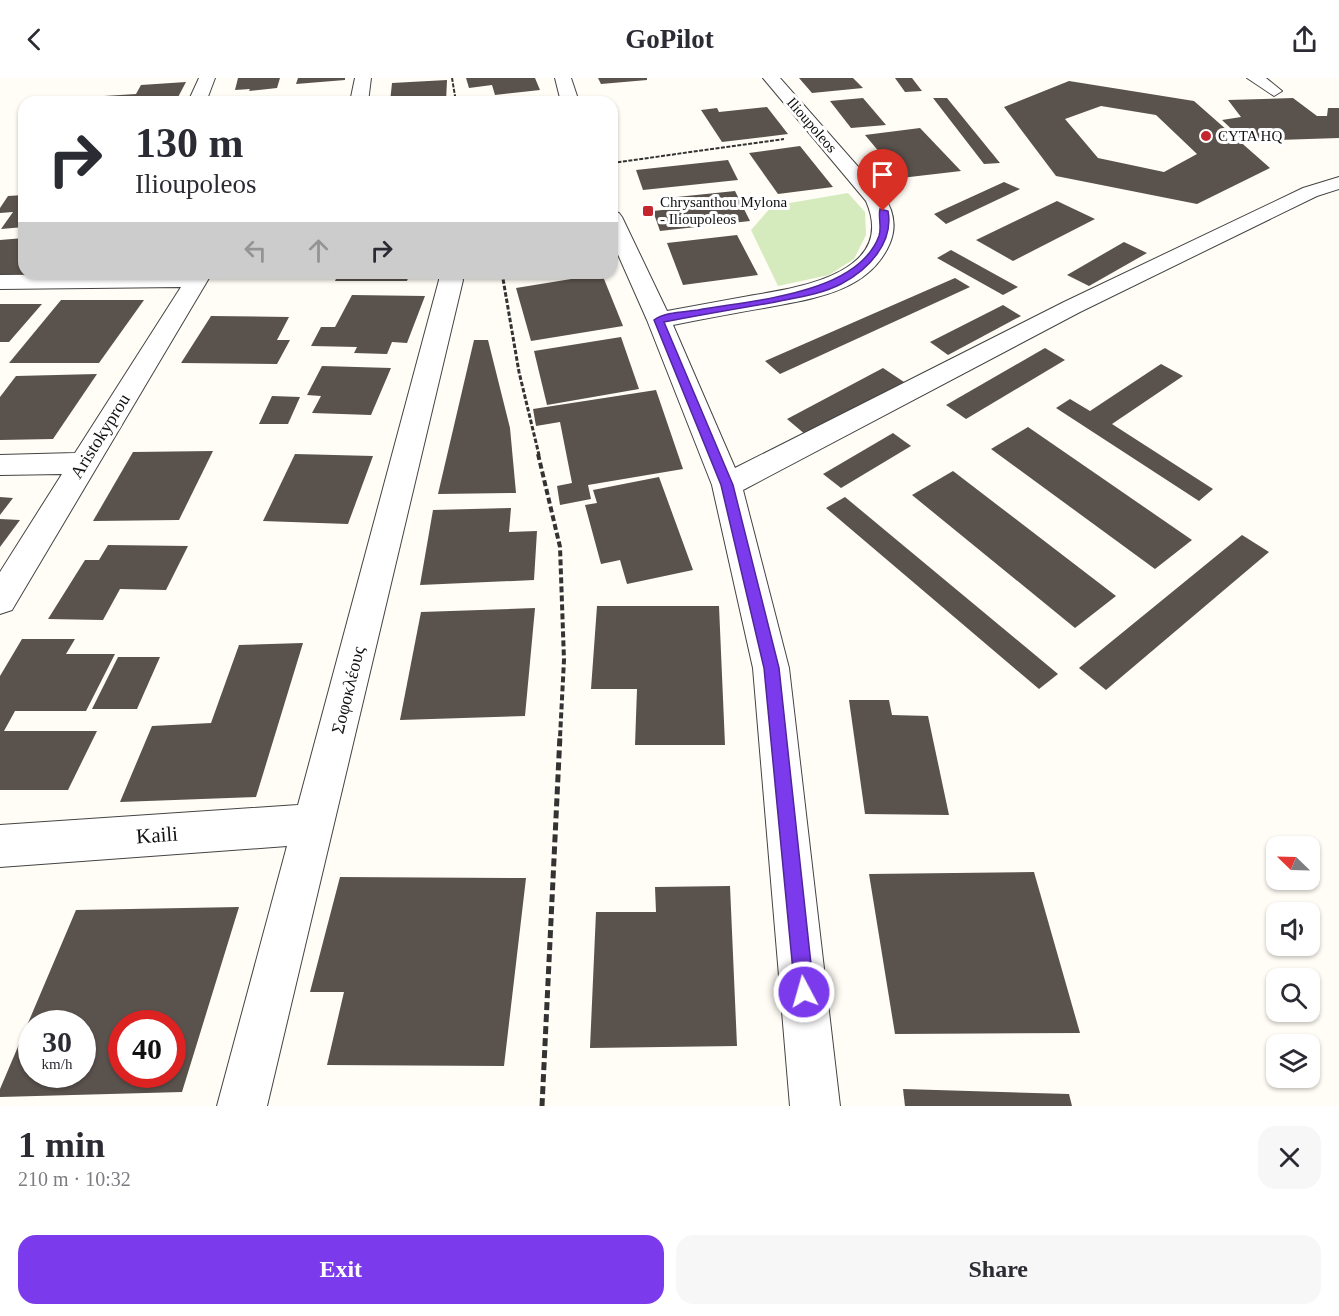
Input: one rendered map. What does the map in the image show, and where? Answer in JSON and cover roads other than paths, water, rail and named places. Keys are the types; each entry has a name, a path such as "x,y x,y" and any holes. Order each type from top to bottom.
{"street":[{"path":"199,96 207,78"},
{"path":"360,96 363,78"},
{"path":"562,78 568,96"},
{"name":"Ilioupoleos","path":"659,320 802,294 828,285 858,268 874,252 883,236 885,222 883,211 821,134 771,78"},
{"path":"1255,78 1274,91"},
{"path":"727,485 1072,307 1310,192 1339,183"},
{"path":"618,230 659,320 727,485 771,668 815,1106"},
{"path":"0,282 100,279"},
{"name":"Aristokyprou","path":"0,600 197,279"},
{"name":"Σοφοκλέους","path":"242,1106 451,279"},
{"path":"0,465 84,463"},
{"name":"Kaili","path":"0,846 314,824"}],"place":[{"name":"CYTA HQ","path":"1206,136"},
{"name":"Chrysanthou Mylona - Ilioupoleos","path":"648,211"}]}
